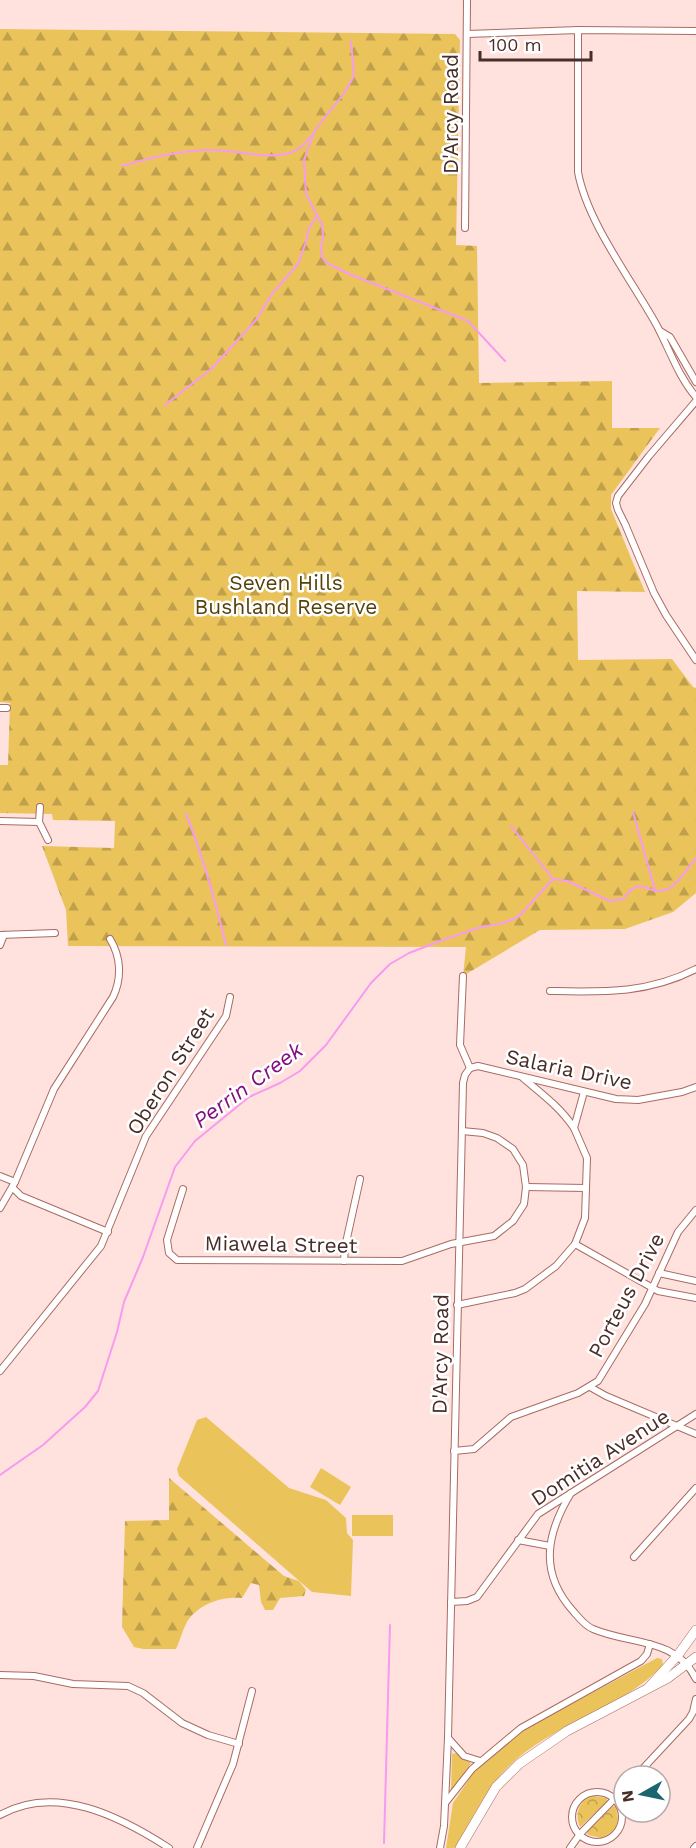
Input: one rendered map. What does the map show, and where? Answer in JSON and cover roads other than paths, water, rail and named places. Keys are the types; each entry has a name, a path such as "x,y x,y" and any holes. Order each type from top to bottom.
{"main road":[{"path":"649,1687 678,1655 696,1630"},
{"path":"460,1848 496,1787 508,1773 567,1731 658,1684 696,1657"}],"street":[{"name":"D'Arcy Road","path":"465,228 467,0"},
{"path":"578,30 578,172 581,190 602,232 659,330 682,378 696,397"},
{"path":"467,34 578,30 696,31"},
{"path":"659,330 670,338 696,382"},
{"path":"696,401 649,456 618,496 616,502 654,593 696,660"},
{"path":"40,807 39,822 48,840"},
{"path":"0,821 39,822"},
{"path":"0,945 2,935 55,933"},
{"path":"0,1208 14,1185 54,1089 113,997 118,985 120,976 116,948 110,939"},
{"path":"550,991 624,991 662,983 696,969"},
{"path":"463,976 460,1045 470,1068"},
{"name":"Oberon Street","path":"0,1371 95,1254 108,1232 146,1136 226,1016 230,997"},
{"name":"Salaria Drive","path":"470,1068 478,1066 616,1099 638,1100 682,1092 696,1087"},
{"name":"D'Arcy Road","path":"442,1846 448,1738 463,1083 465,1074 470,1068"},
{"path":"457,1305 525,1289 556,1266 575,1244 585,1218 586,1152 564,1112 520,1076"},
{"path":"574,1128 584,1092"},
{"path":"462,1131 483,1133 497,1138 513,1149 523,1165 526,1187 586,1188"},
{"path":"0,1176 14,1185 21,1196 108,1232"},
{"path":"344,1261 360,1179"},
{"name":"Miawela Street","path":"183,1189 167,1240 167,1248 173,1258 181,1260 402,1261 459,1242 494,1236 513,1221 524,1204 526,1187"},
{"name":"Porteus Drive","path":"454,1451 474,1449 511,1417 590,1387 604,1373 652,1289 678,1232 696,1210"},
{"path":"575,1244 652,1289 672,1295 696,1298"},
{"path":"659,1273 696,1281"},
{"path":"590,1387 696,1434"},
{"name":"Domitia Avenue","path":"451,1602 477,1598 538,1514 696,1414"},
{"path":"634,1557 696,1488"},
{"path":"571,1493 558,1515 550,1546 551,1569 560,1595 583,1623 622,1639 650,1644 678,1655 688,1664 696,1679"},
{"path":"518,1540 550,1546"},
{"path":"446,1803 480,1761 522,1728 641,1661 647,1654 650,1644"},
{"path":"0,1675 34,1676 73,1684 128,1686 142,1693 182,1723 208,1735 238,1744"},
{"path":"197,1848 233,1764 252,1691"},
{"path":"647,1764 689,1719 696,1699"},
{"path":"448,1738 465,1756 480,1761"},
{"path":"612,1798 600,1792 589,1794 580,1800 574,1809 573,1820 580,1834 595,1842 606,1840 615,1834 620,1824"},
{"path":"570,1848 580,1834 612,1801"},
{"path":"0,1815 32,1803 54,1802 77,1805 136,1828 167,1848"}],"waterway":[{"path":"351,41 354,76 345,92 315,130 304,160 306,194 322,225 322,257 327,263 349,274 468,321 505,361"},
{"path":"122,166 200,150 221,150 258,155 286,154 300,148 311,136"},
{"path":"165,405 211,369 256,320 272,294 298,264 309,228 316,217"},
{"path":"633,812 655,890"},
{"path":"186,814 208,878 226,945"},
{"path":"511,826 553,879"},
{"name":"Perrin Creek","path":"0,1475 43,1445 85,1407 98,1391 124,1302 143,1257 175,1167 195,1141 249,1097 300,1071 326,1045 371,983 390,964 409,953 443,940 481,927 504,923 519,916 553,879 567,881 610,901 623,899 635,887 660,891 668,889 679,880 696,858"},
{"path":"384,1843 390,1625"}],"park label":[{"name":"Seven Hills Bushland Reserve","path":"286,594"}]}
